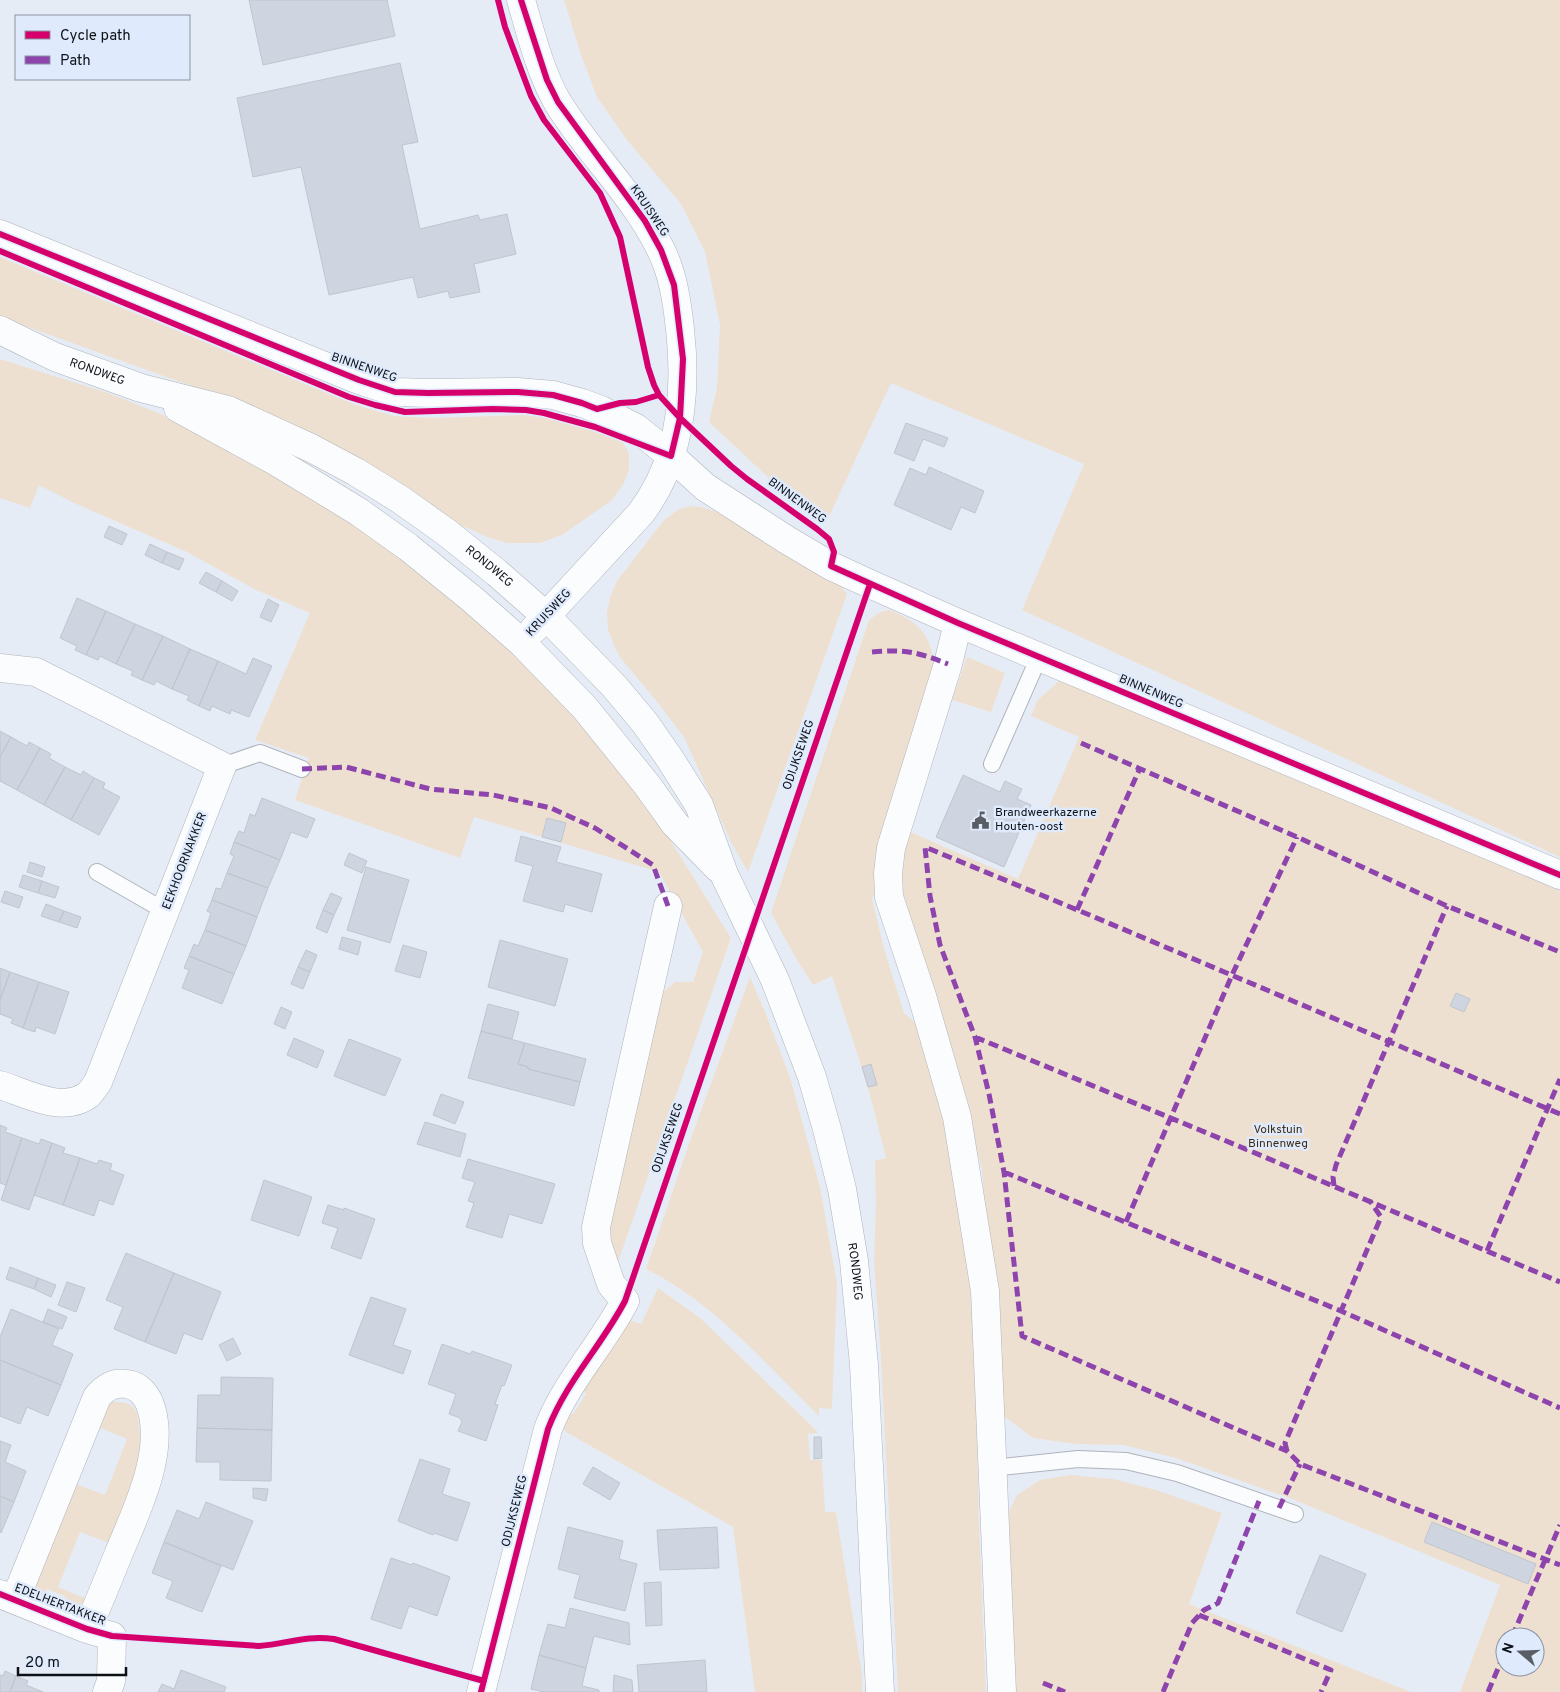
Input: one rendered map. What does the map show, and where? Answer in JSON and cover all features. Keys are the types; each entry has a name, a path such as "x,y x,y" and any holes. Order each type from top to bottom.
{"street":[{"name":"KRUISWEG","path":"521,0 547,80 558,102 645,221 661,250 674,285 683,359 680,418 671,456 649,502 641,513 521,642"},
{"name":"BINNENWEG","path":"0,234 359,380 395,392 428,394 518,392 553,395 608,413 636,428 712,491 809,554 870,584 958,623 1560,875"},
{"name":"RONDWEG","path":"0,330 54,357 141,388 228,410 311,448 356,472 401,500 446,532 546,616 614,686 645,723 670,759 699,805 724,874 775,980 812,1077 842,1189 854,1261 864,1365 880,1692"},
{"name":"RONDWEG","path":"0,345 54,357"},
{"name":"RONDWEG","path":"141,388 277,462 359,512 408,547 472,599 521,642 585,708 647,785 674,824 724,874"},
{"path":"958,623 948,664 891,848 888,873 889,897 922,996 958,1117 985,1292 1002,1692"},
{"path":"0,668 36,672 222,766"},
{"name":"EEKHOORNAKKER","path":"0,1085 50,1102 63,1103 77,1101 88,1094 98,1082 222,766"},
{"name":"ODIJKSEWEG","path":"481,1692 548,1429 562,1399 606,1334 625,1301 611,1284 597,1243 596,1227 668,906"},
{"name":"EDELHERTAKKER","path":"87,1629 132,1522 151,1464 154,1428 151,1408 147,1398 140,1389 131,1384 112,1385 104,1389 97,1397 7,1597 87,1629 112,1636 111,1681 108,1692"}],"lane":[{"path":"992,764 1039,657"},
{"path":"222,766 260,753 302,769"},
{"path":"97,872 166,910"},
{"path":"992,1468 1078,1459 1126,1461 1177,1473 1295,1514"}],"green space":[{"path":"564,0 1560,0 1560,857 1022,610 1084,464 891,383 827,521 770,479 709,422 717,388 720,325 705,252 681,204 627,140 597,97 581,55"},
{"path":"0,257 356,405 394,416 434,418 522,415 563,420 621,440 629,453 629,469 624,483 612,500 562,535 540,543 507,543 487,537 445,518 236,402 0,317"},
{"path":"0,359 108,393 178,421 230,453 290,482 360,526 509,645 563,701 629,777 731,938 617,1265 606,1236 661,994 675,982 693,982 703,952 659,872 474,817 460,858 295,800 309,758 255,740 310,613 254,589 187,552 74,503 39,485 30,508 0,498"},
{"path":"693,506 712,510 727,517 768,544 840,585 847,594 748,872 732,844 684,737 623,661 608,630 607,613 610,597 617,581 664,520 679,509"},
{"path":"889,610 908,619 921,630 930,645 934,665 882,869 872,899 884,949 904,1013 924,1031 938,1073 973,1282 979,1524 986,1692 898,1692 881,1359 874,1262 875,1161 886,1158 868,1087 832,976 813,985 771,913 869,620 880,612"},
{"path":"967,657 1005,673 991,712 952,700"},
{"name":"Volkstuin Binnenweg","path":"1061,679 1560,891 1560,1692 1460,1692 1500,1585 1292,1499 1176,1458 1123,1445 1076,1444 1033,1438 1001,1414 982,1169 939,1009 903,893 901,874 908,831 1018,879 1079,737 1031,716 1037,701"},
{"path":"750,977 790,1077 820,1187 837,1284 832,1409 819,1408 819,1416 759,1355 716,1316 694,1299 646,1269 691,1138"},
{"path":"658,1288 699,1317 819,1433 808,1434 810,1460 822,1460 825,1512 836,1512 862,1674 862,1692 755,1692 733,1527 566,1432 562,1423 566,1411 573,1414 586,1394 579,1388 627,1319 641,1324"},
{"path":"113,1402 130,1404 136,1410 141,1439 140,1459 129,1496 109,1543 80,1532 58,1587 87,1599 81,1614 63,1606 66,1597 47,1589 43,1598 30,1593 76,1484 105,1495 127,1439 98,1427 106,1406"},
{"path":"1071,1475 1113,1479 1156,1490 1222,1513 1189,1604 1411,1692 1008,1692 1000,1530 1017,1495 1040,1480"}],"building":[{"path":"249,0 387,0 395,36 263,65"},
{"path":"400,63 418,142 402,145 420,229 478,215 480,220 507,214 516,254 474,264 480,292 450,298 448,291 418,298 413,277 329,295 301,167 253,177 237,98"},
{"path":"906,423 948,438 944,447 923,439 914,461 894,453"},
{"path":"929,467 984,491 975,513 961,507 951,530 894,505 910,468 926,475"},
{"path":"109,526 127,534 122,545 104,537"},
{"path":"150,544 167,552 162,563 145,555"},
{"path":"167,552 184,559 179,570 162,563"},
{"path":"206,572 222,581 216,592 199,583"},
{"path":"222,581 238,591 232,601 216,592"},
{"path":"77,598 106,611 86,655 75,650 77,646 60,638"},
{"path":"268,599 279,605 271,622 260,617"},
{"path":"106,611 135,624 116,664 100,656 98,660 86,655"},
{"path":"135,624 163,636 142,680 131,675 133,671 116,664"},
{"path":"163,636 190,649 172,689 156,681 154,685 142,680"},
{"path":"190,649 218,661 199,706 187,700 189,696 172,689"},
{"path":"253,658 272,666 249,717 231,710 230,714 212,706 210,711 199,706 218,661 246,674"},
{"path":"0,731 11,737 0,757"},
{"path":"11,737 27,746 29,742 40,748 17,790 0,781 0,757"},
{"path":"40,748 51,754 49,758 65,767 44,805 17,790"},
{"path":"65,767 81,775 83,771 94,778 71,820 44,805"},
{"path":"963,775 1000,792 1005,781 1022,789 1017,799 1031,805 1004,867 936,837"},
{"path":"94,778 105,783 103,788 120,797 99,835 71,820"},
{"path":"262,798 315,819 307,838 291,832 280,860 234,842 239,831 244,833 250,814 255,816"},
{"path":"547,818 566,823 561,842 542,837"},
{"path":"521,836 561,847 556,862 602,874 592,912 565,904 563,912 523,901 533,866 515,861"},
{"path":"234,842 280,860 268,888 227,873 234,856 230,854"},
{"path":"349,853 367,861 362,873 344,865"},
{"path":"30,862 45,867 42,877 27,872"},
{"path":"366,867 409,880 390,943 347,930"},
{"path":"227,873 268,888 257,917 212,900 216,888 221,889"},
{"path":"23,875 42,881 38,893 19,887"},
{"path":"42,881 59,887 55,898 38,893"},
{"path":"5,891 23,897 19,908 1,902"},
{"path":"331,893 342,898 334,915 323,910"},
{"path":"212,900 257,917 246,946 205,930 211,913 207,911"},
{"path":"46,904 64,911 59,922 41,916"},
{"path":"323,910 334,915 327,933 316,928"},
{"path":"64,911 81,917 77,928 59,922"},
{"path":"205,930 246,946 234,974 189,956 194,944 198,946"},
{"path":"342,937 361,942 358,955 339,949"},
{"path":"500,940 568,959 555,1006 488,987"},
{"path":"403,945 427,952 420,978 395,971"},
{"path":"306,950 317,955 310,972 298,967"},
{"path":"189,956 234,974 222,1004 182,988 189,970 184,968"},
{"path":"298,967 310,972 303,989 291,984"},
{"path":"0,968 10,972 0,1000"},
{"path":"10,972 39,982 23,1028 11,1023 13,1019 0,1014 0,1000"},
{"path":"39,982 69,992 55,1034 36,1027 35,1032 23,1028"},
{"path":"1456,993 1470,999 1464,1012 1450,1006"},
{"path":"488,1004 519,1012 512,1039 481,1031"},
{"path":"281,1007 292,1012 285,1029 274,1024"},
{"path":"481,1031 525,1043 518,1064 528,1067 528,1069 580,1082 574,1106 468,1078"},
{"path":"294,1038 324,1051 317,1068 287,1055"},
{"path":"349,1039 401,1059 385,1096 334,1076"},
{"path":"525,1043 586,1059 580,1082 528,1069 528,1067 518,1064"},
{"path":"871,1064 877,1085 868,1087 862,1067"},
{"path":"441,1094 464,1102 455,1124 433,1115"},
{"path":"425,1122 466,1134 460,1157 417,1144"},
{"path":"0,1125 7,1128 5,1132 22,1138 6,1185 0,1183"},
{"path":"22,1138 39,1144 41,1139 52,1143 29,1210 1,1200"},
{"path":"52,1143 65,1148 63,1153 80,1158 63,1205 34,1195"},
{"path":"80,1158 97,1164 99,1160 112,1164 110,1170 124,1175 113,1205 99,1200 94,1216 63,1205"},
{"path":"468,1159 555,1184 542,1224 509,1214 502,1238 466,1227 474,1203 468,1201 475,1182 462,1178"},
{"path":"264,1180 312,1197 299,1236 251,1220"},
{"path":"328,1205 344,1210 344,1208 375,1219 361,1259 331,1248 338,1228 322,1223"},
{"path":"126,1253 174,1273 145,1342 114,1329 123,1307 106,1300"},
{"path":"10,1267 38,1278 34,1289 6,1279"},
{"path":"174,1273 221,1292 202,1340 184,1333 176,1354 145,1342"},
{"path":"38,1278 56,1285 51,1297 34,1289"},
{"path":"67,1282 85,1288 76,1312 58,1305"},
{"path":"371,1297 406,1309 393,1345 411,1351 403,1374 349,1355"},
{"path":"11,1309 59,1329 52,1345 73,1354 61,1385 0,1360 0,1337"},
{"path":"48,1309 67,1317 62,1329 43,1322"},
{"path":"233,1338 241,1354 227,1361 219,1345"},
{"path":"442,1344 470,1354 472,1351 512,1365 495,1404 498,1405 486,1441 458,1431 462,1422 460,1418 449,1414 456,1394 428,1384"},
{"path":"0,1360 61,1385 48,1416 27,1407 20,1424 0,1416"},
{"path":"221,1377 273,1378 272,1430 197,1428 198,1395 221,1395"},
{"path":"197,1428 272,1430 271,1481 220,1480 220,1462 196,1462"},
{"path":"814,1437 821,1437 822,1458 814,1459"},
{"path":"0,1441 11,1445 5,1462 26,1471 14,1502 0,1496"},
{"path":"420,1459 450,1469 442,1494 470,1503 457,1541 434,1533 433,1535 398,1521"},
{"path":"593,1467 620,1483 610,1500 583,1484"},
{"path":"253,1488 268,1489 266,1501 253,1498"},
{"path":"0,1496 14,1502 1,1533 0,1532"},
{"path":"206,1502 253,1521 233,1570 164,1542 177,1510 199,1519"},
{"path":"1432,1522 1536,1564 1528,1584 1424,1542"},
{"path":"568,1527 623,1541 619,1559 637,1564 625,1611 574,1598 580,1575 558,1569"},
{"path":"717,1527 719,1568 660,1570 657,1530"},
{"path":"164,1542 221,1566 202,1612 166,1598 173,1581 152,1573"},
{"path":"1320,1555 1366,1574 1342,1632 1296,1613"},
{"path":"391,1558 412,1565 413,1563 450,1577 437,1616 409,1606 401,1629 371,1619"},
{"path":"661,1582 662,1625 646,1626 644,1583"},
{"path":"570,1608 629,1623 630,1645 594,1636 586,1668 539,1655 548,1624 565,1628"},
{"path":"539,1655 586,1668 582,1686 599,1690 599,1692 544,1692 531,1689"},
{"path":"705,1660 707,1692 639,1692 637,1665"},
{"path":"181,1670 226,1687 224,1692 158,1692 162,1684 174,1689"},
{"path":"5,1671 16,1676 10,1692 0,1692 0,1675 3,1676"},
{"path":"614,1675 632,1680 633,1692 613,1692"},
{"path":"16,1676 28,1681 26,1685 43,1692 10,1692"}],"marked path":[{"path":"872,652 911,652 948,664"},
{"path":"1081,743 1297,837 1447,906 1560,952"},
{"path":"302,769 346,767 430,789 493,795 551,808 595,828 653,865 668,906"},
{"path":"1077,910 1140,768"},
{"path":"1126,1222 1232,975 1297,837"},
{"path":"1560,1114 925,847 930,896 940,945 975,1037 989,1094 1004,1172 1022,1336 1287,1451 1300,1464 1560,1565"},
{"path":"1334,1186 1333,1177 1336,1165 1447,906"},
{"path":"975,1037 1560,1282"},
{"path":"1487,1251 1560,1079"},
{"path":"1004,1172 1341,1311 1560,1408"},
{"path":"1287,1451 1285,1443 1381,1217 1370,1201"},
{"path":"1279,1508 1300,1464"},
{"path":"1163,1692 1192,1623 1204,1610 1218,1603 1259,1501"},
{"path":"1516,1627 1560,1525"},
{"path":"1199,1615 1331,1670 1321,1692"},
{"path":"1488,1692 1495,1676"},
{"path":"1043,1683 1065,1692"}],"cycle path":[{"path":"498,0 505,27 531,96 544,120 600,193 620,237 648,367 659,395 680,418 731,466 829,539 834,552 831,566 958,623 1560,875"},
{"path":"0,251 349,397 375,405 405,412 493,409 526,410 544,413 595,427 671,456 680,418 683,359 674,285 661,250 645,221 558,102 547,80 521,0"},
{"path":"0,234 359,380 395,392 518,392 553,395 597,409 620,403 636,402 659,395"},
{"path":"481,1692 548,1429 564,1395 625,1301 870,584"},
{"path":"0,1594 87,1629 112,1636 259,1646 314,1638 334,1639 484,1681"}],"place":[{"name":"Brandweerkazerne Houten-oost","path":"981,820"}]}
